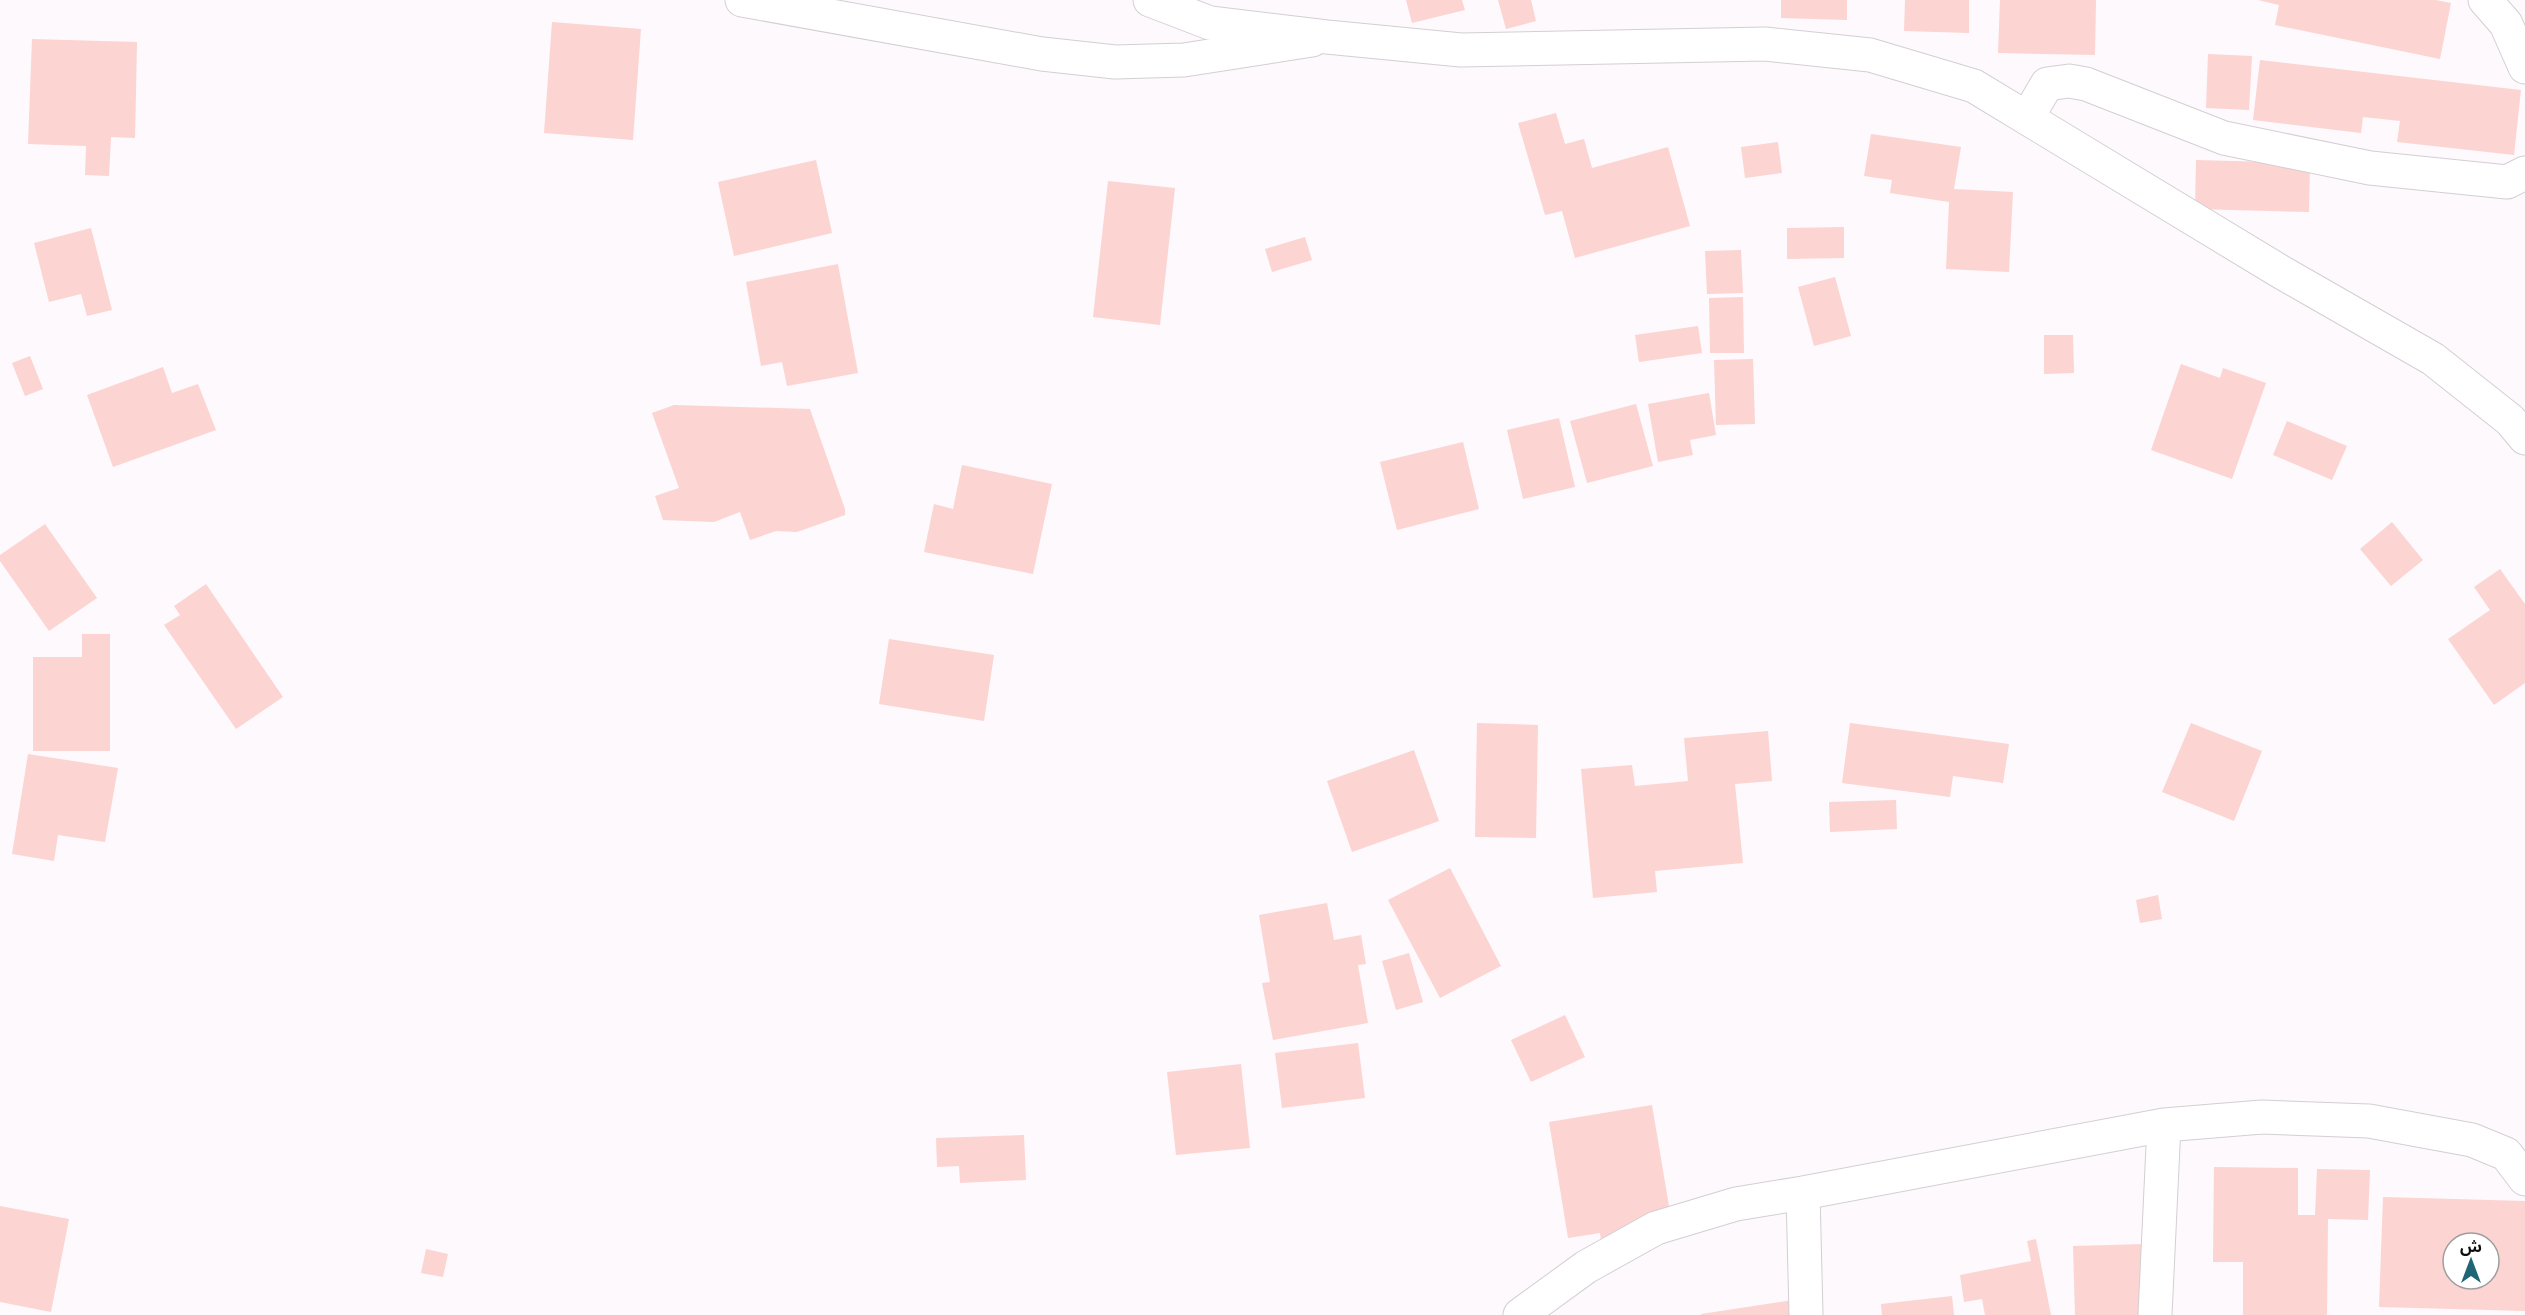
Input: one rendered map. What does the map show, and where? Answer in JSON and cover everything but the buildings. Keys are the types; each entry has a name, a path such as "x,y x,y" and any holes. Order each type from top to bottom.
{"street":[{"path":"742,0 1042,54 1115,62 1184,60 1327,37"},
{"path":"1150,0 1210,23 1461,50 1765,44 1870,55 1974,86 2281,272 2433,359 2510,420 2525,438"},
{"path":"2485,0 2506,24 2525,67"},
{"path":"2027,118 2047,84 2069,81 2086,84 2224,138 2276,150 2370,168 2507,182 2525,174"},
{"path":"1520,1315 1586,1268 1656,1228 1736,1204 2164,1125 2262,1117 2369,1121 2472,1140 2505,1154 2525,1179"},
{"path":"2155,1315 2164,1125"},
{"path":"1803,1193 1806,1315"}]}
